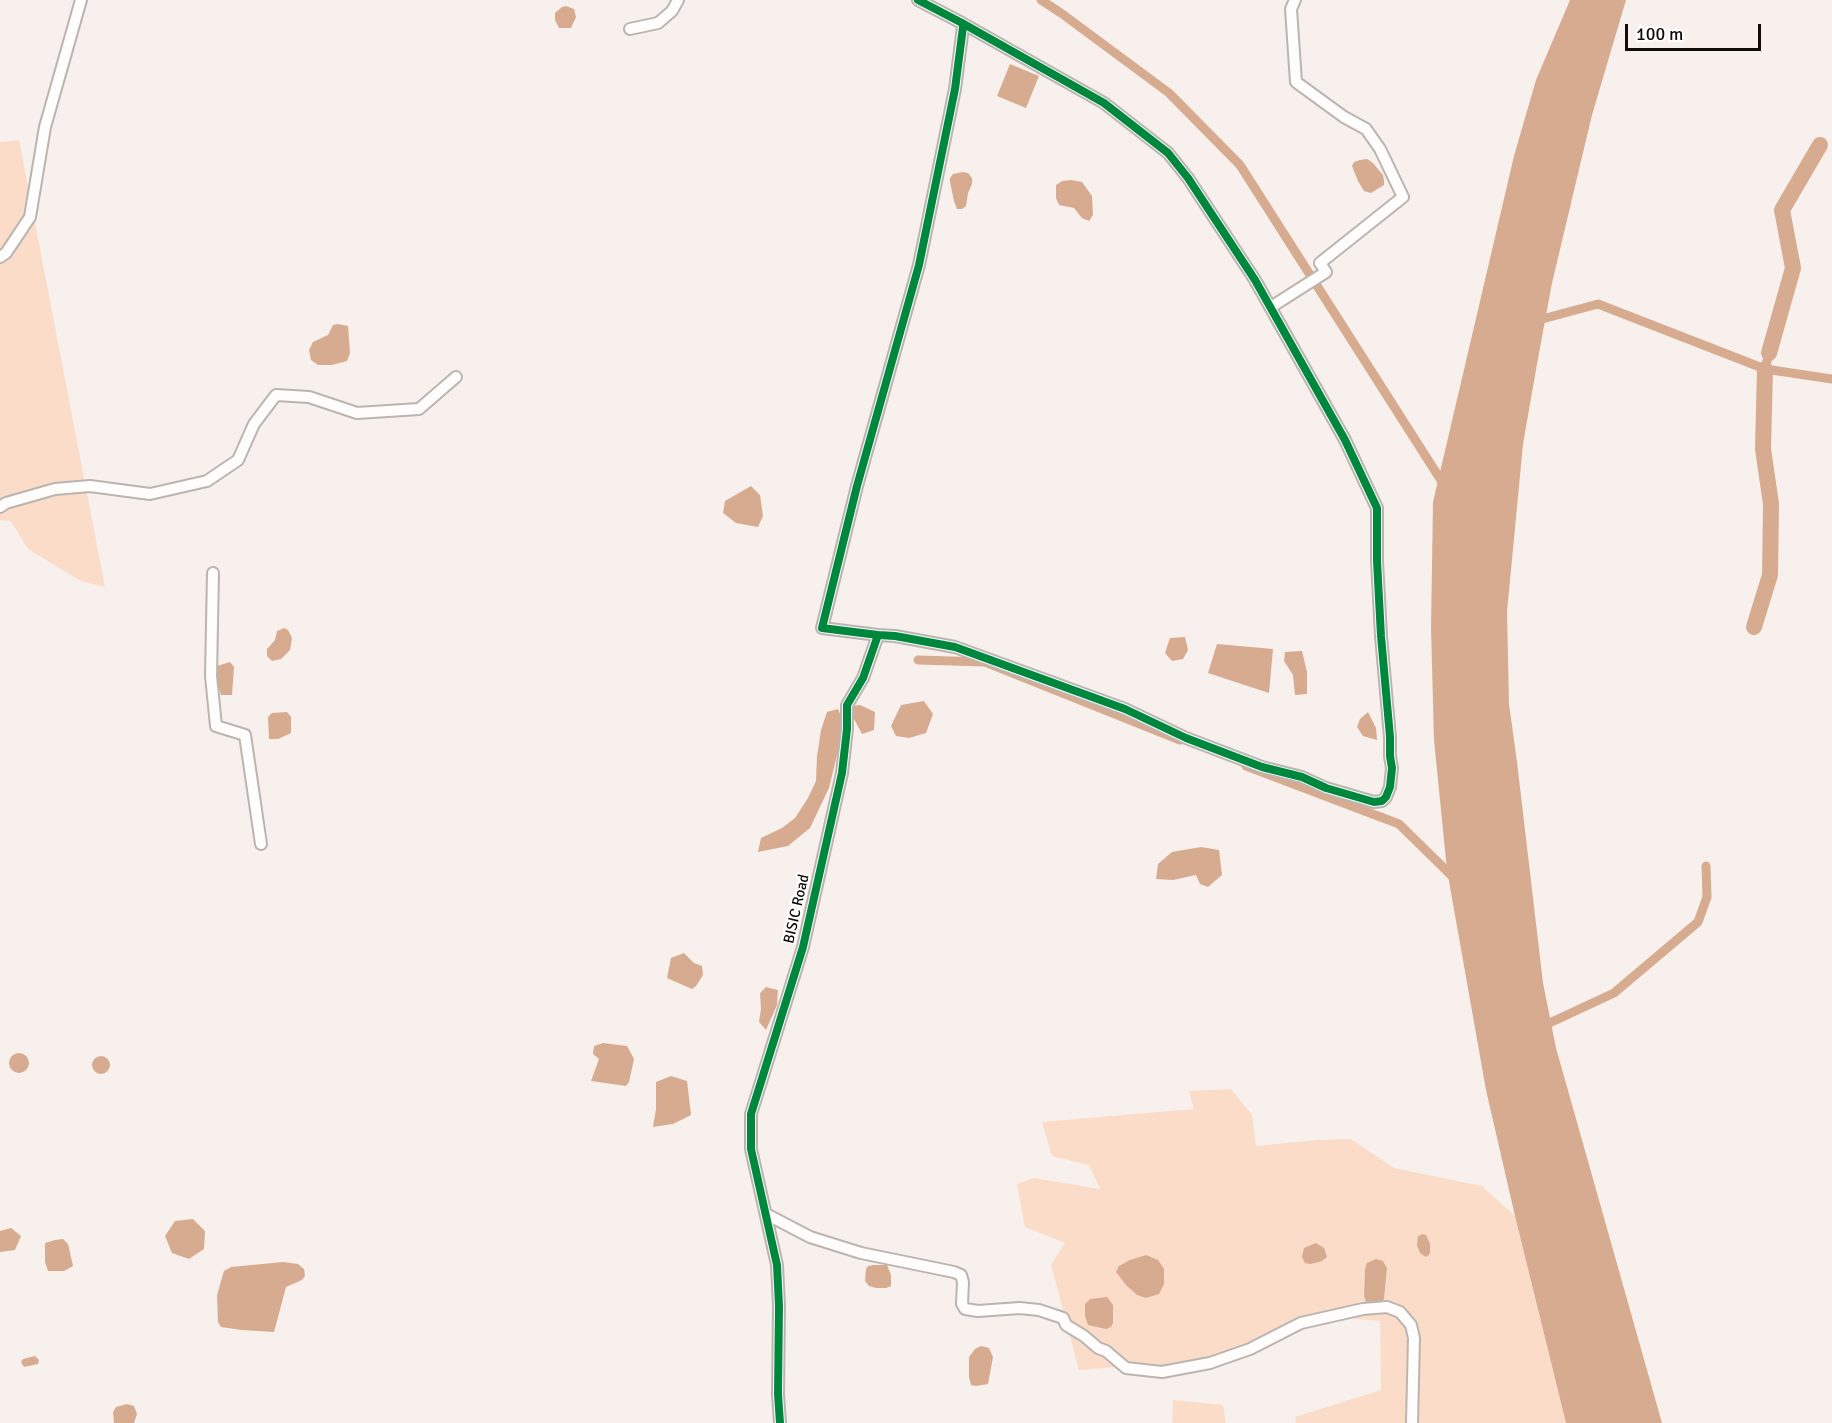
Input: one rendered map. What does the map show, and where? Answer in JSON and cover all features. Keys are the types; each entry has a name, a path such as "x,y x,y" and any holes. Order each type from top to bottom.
{"street":[{"path":"0,257 6,253 30,217 45,127 81,0"},
{"path":"630,29 658,23 672,11 678,0"},
{"path":"918,0 962,23 1104,104 1168,153 1256,280 1345,440 1377,508 1381,636 1392,768 1390,787 1382,801 1374,802 1326,788 1302,777 1262,767 1186,738 1125,709 955,647 895,636 822,628 865,454 919,265 934,181 955,89 962,23"},
{"path":"1271,307 1326,272 1320,263 1403,197 1380,149 1366,129 1344,117 1296,82 1291,9 1295,0"},
{"path":"0,507 6,503 55,489 90,486 150,494 207,481 238,460 255,424 276,395 309,397 357,413 419,409 456,377"},
{"path":"213,573 211,676 216,726 245,735 261,844"},
{"name":"BISIC Road","path":"780,1423 777,1265 752,1149 752,1114 803,947 842,773 847,705 863,678 878,635"},
{"path":"766,1214 810,1237 861,1253 961,1275 962,1304 965,1309 978,1311 1020,1308 1039,1310 1063,1318 1066,1324 1098,1348 1107,1351 1126,1368 1162,1372 1210,1363 1250,1349 1301,1323 1363,1309 1387,1307 1400,1312 1411,1325 1414,1338 1412,1423"}],"shaded area":[{"path":"1570,0 1626,0 1592,115 1552,283 1523,444 1507,612 1509,704 1543,983 1556,1048 1662,1423 1566,1423 1486,1090 1447,870 1434,740 1431,628 1433,502 1514,156 1536,80"},
{"path":"566,6 574,9 576,17 571,28 559,28 555,20 555,13"},
{"path":"1010,64 1039,76 1026,108 997,96"},
{"path":"19,140 105,587 81,581 28,549 11,521 0,520 0,142"},
{"path":"1367,159 1383,175 1384,181 1384,185 1371,193 1364,191 1352,166 1354,162"},
{"path":"968,173 972,178 972,184 966,206 957,209 950,178 953,174"},
{"path":"1062,181 1082,182 1092,196 1093,215 1089,221 1082,218 1074,208 1059,205 1056,198 1056,185"},
{"path":"333,325 348,326 350,353 347,361 332,365 318,365 311,360 309,350 313,342 328,335"},
{"path":"751,486 760,495 763,516 758,527 736,523 723,513 725,501"},
{"path":"284,628 288,630 292,638 290,650 281,659 272,661 267,656 267,649 275,640 277,631"},
{"path":"1185,637 1188,650 1183,659 1172,661 1165,653 1170,638"},
{"path":"1217,644 1273,649 1269,693 1208,673"},
{"path":"1302,651 1307,672 1307,694 1295,695 1293,675 1284,661 1285,652"},
{"path":"230,662 234,667 232,695 221,695 215,674 217,666"},
{"path":"924,701 933,714 926,733 909,738 896,736 891,726 901,705"},
{"path":"860,705 875,712 874,730 862,734 852,715 851,706"},
{"path":"838,709 842,719 838,751 829,788 810,828 788,846 758,852 761,838 782,828 795,818 808,798 816,781 821,730 827,712"},
{"path":"287,712 291,717 291,733 278,739 269,739 268,717 272,713"},
{"path":"1368,712 1376,728 1377,740 1363,736 1357,727 1360,719"},
{"path":"1201,847 1219,850 1222,875 1208,887 1200,884 1196,875 1173,880 1156,879 1158,864 1172,852"},
{"path":"684,953 694,963 702,966 703,975 692,989 667,978 671,958"},
{"path":"766,987 778,990 777,1005 766,1030 759,1022 760,993"},
{"path":"603,1043 627,1046 634,1059 626,1086 591,1081 599,1059 593,1054 594,1046"},
{"path":"19,1053 26,1056 29,1063 26,1070 19,1073 12,1070 9,1063 12,1056"},
{"path":"101,1056 107,1059 110,1065 107,1071 101,1074 95,1071 92,1065 95,1059"},
{"path":"671,1076 687,1081 691,1115 673,1124 653,1127 656,1082"},
{"path":"1231,1089 1252,1115 1256,1146 1351,1139 1394,1168 1482,1186 1515,1216 1566,1423 1296,1423 1295,1417 1381,1390 1380,1321 1309,1315 1233,1355 1161,1371 1116,1367 1079,1370 1051,1265 1065,1243 1025,1227 1017,1184 1034,1178 1100,1189 1089,1165 1052,1156 1042,1122 1194,1109 1189,1091","holes":["1385,1263 1387,1269 1384,1298 1364,1296 1365,1269"]},
{"path":"193,1219 205,1231 204,1249 189,1259 172,1253 165,1236 175,1221"},
{"path":"11,1228 21,1236 15,1250 0,1252 0,1231"},
{"path":"1426,1235 1430,1244 1430,1252 1426,1257 1420,1253 1417,1245 1418,1236"},
{"path":"63,1239 68,1244 73,1266 64,1271 48,1271 45,1262 45,1243"},
{"path":"1316,1243 1324,1248 1327,1257 1311,1264 1305,1263 1302,1257 1304,1248"},
{"path":"1146,1255 1158,1260 1164,1269 1164,1284 1159,1294 1146,1298 1137,1295 1116,1272 1119,1266"},
{"path":"1376,1259 1383,1261 1387,1268 1384,1299 1379,1305 1367,1305 1364,1296 1365,1269 1367,1263"},
{"path":"283,1262 298,1264 304,1269 305,1276 302,1280 286,1287 274,1332 221,1327 218,1322 217,1295 224,1271 231,1267"},
{"path":"874,1265 887,1265 891,1275 891,1286 876,1288 869,1286 865,1281 866,1269"},
{"path":"1107,1297 1113,1305 1111,1327 1106,1329 1088,1325 1085,1304 1090,1299"},
{"path":"981,1346 989,1348 993,1357 988,1384 976,1386 971,1385 969,1377 969,1357 975,1349"},
{"path":"35,1356 39,1360 38,1364 24,1367 21,1362 23,1359"},
{"path":"1173,1400 1223,1405 1226,1423 1172,1423"},
{"path":"127,1404 134,1406 137,1414 134,1423 114,1423 113,1412 116,1407"}],"waterway":[{"path":"1041,0 1169,93 1240,165 1444,485"},
{"path":"1769,353 1793,268 1782,210 1820,145"},
{"path":"1533,320 1598,304 1765,369 1769,353"},
{"path":"1765,369 1832,379"},
{"path":"1754,627 1770,575 1771,504 1763,449 1765,369"},
{"path":"918,660 985,662 1180,740"},
{"path":"1246,766 1399,824 1454,878"},
{"path":"1541,1027 1614,993 1698,922 1707,897 1706,866"}],"cycle path":[{"path":"878,635 955,647 1125,709 1186,738 1262,767 1302,777 1326,788 1374,802 1382,801 1390,787 1392,768 1381,636 1377,508 1345,440 1255,280 1188,178 1168,153 1104,103 918,0"},
{"path":"780,1423 777,1265 751,1149 751,1114 803,947 842,773 847,705 863,678 878,635 822,628 857,486 919,265 955,89 962,23"}]}
